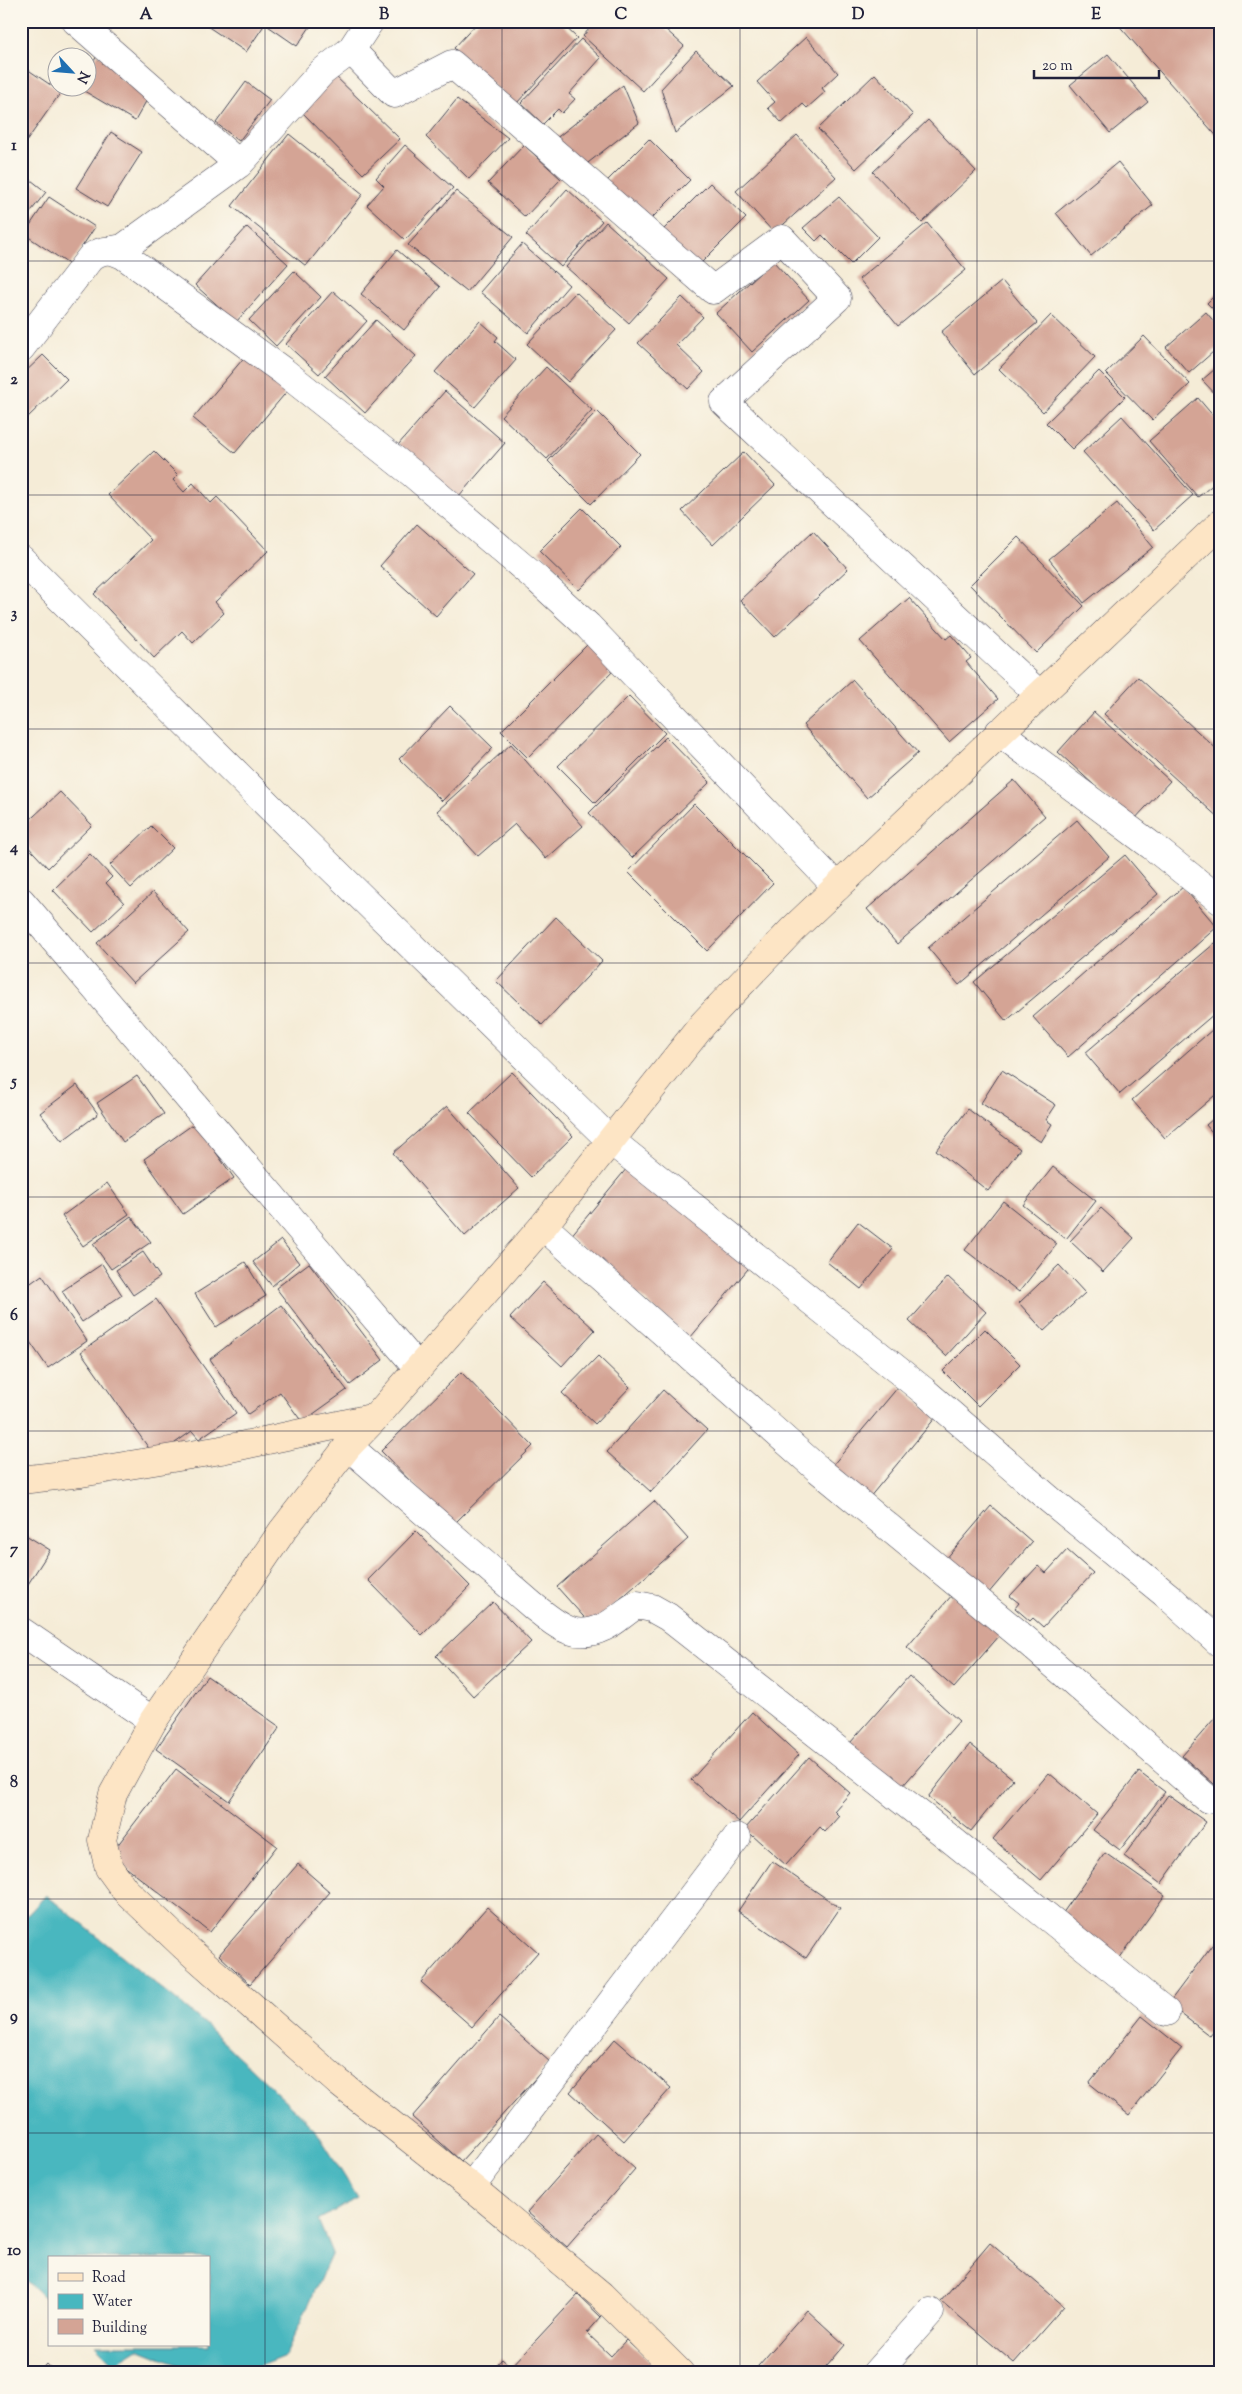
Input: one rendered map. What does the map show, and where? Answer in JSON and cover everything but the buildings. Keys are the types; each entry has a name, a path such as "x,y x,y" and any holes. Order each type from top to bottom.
{"street":[{"path":"76,21 239,164"},
{"path":"21,348 92,257 102,250 123,248 239,164 322,72 351,50 370,21"},
{"path":"351,50 394,94 452,64 713,290 782,239 837,298 724,402 1039,694"},
{"path":"113,250 152,275 283,370 413,474 538,580 588,626 837,887"},
{"path":"680,2373 601,2295 471,2187 331,2075 185,1947 125,1890 109,1868 102,1840 113,1794 153,1721 284,1530 348,1446 376,1417 542,1226 704,1024 792,930 1221,523"},
{"path":"21,559 299,836 610,1140 924,1391 1221,1644"},
{"path":"999,732 1152,846 1221,901"},
{"path":"21,901 418,1368"},
{"path":"542,1226 819,1470 1026,1640 1208,1799"},
{"path":"21,1480 81,1473 221,1450 376,1417"},
{"path":"348,1446 533,1606 562,1628 581,1634 604,1627 637,1605 652,1608 668,1617 927,1820 1166,2012"},
{"path":"21,1631 153,1721"},
{"path":"471,2187 738,1836"},
{"path":"876,2373 930,2312"}],"water":[{"path":"46,1895 197,2017 315,2129 358,2198 318,2220 332,2253 285,2356 242,2373 199,2373 138,2349 114,2364 96,2346 210,2346 210,2256 48,2256 48,2301 21,2276 21,1922"}]}
